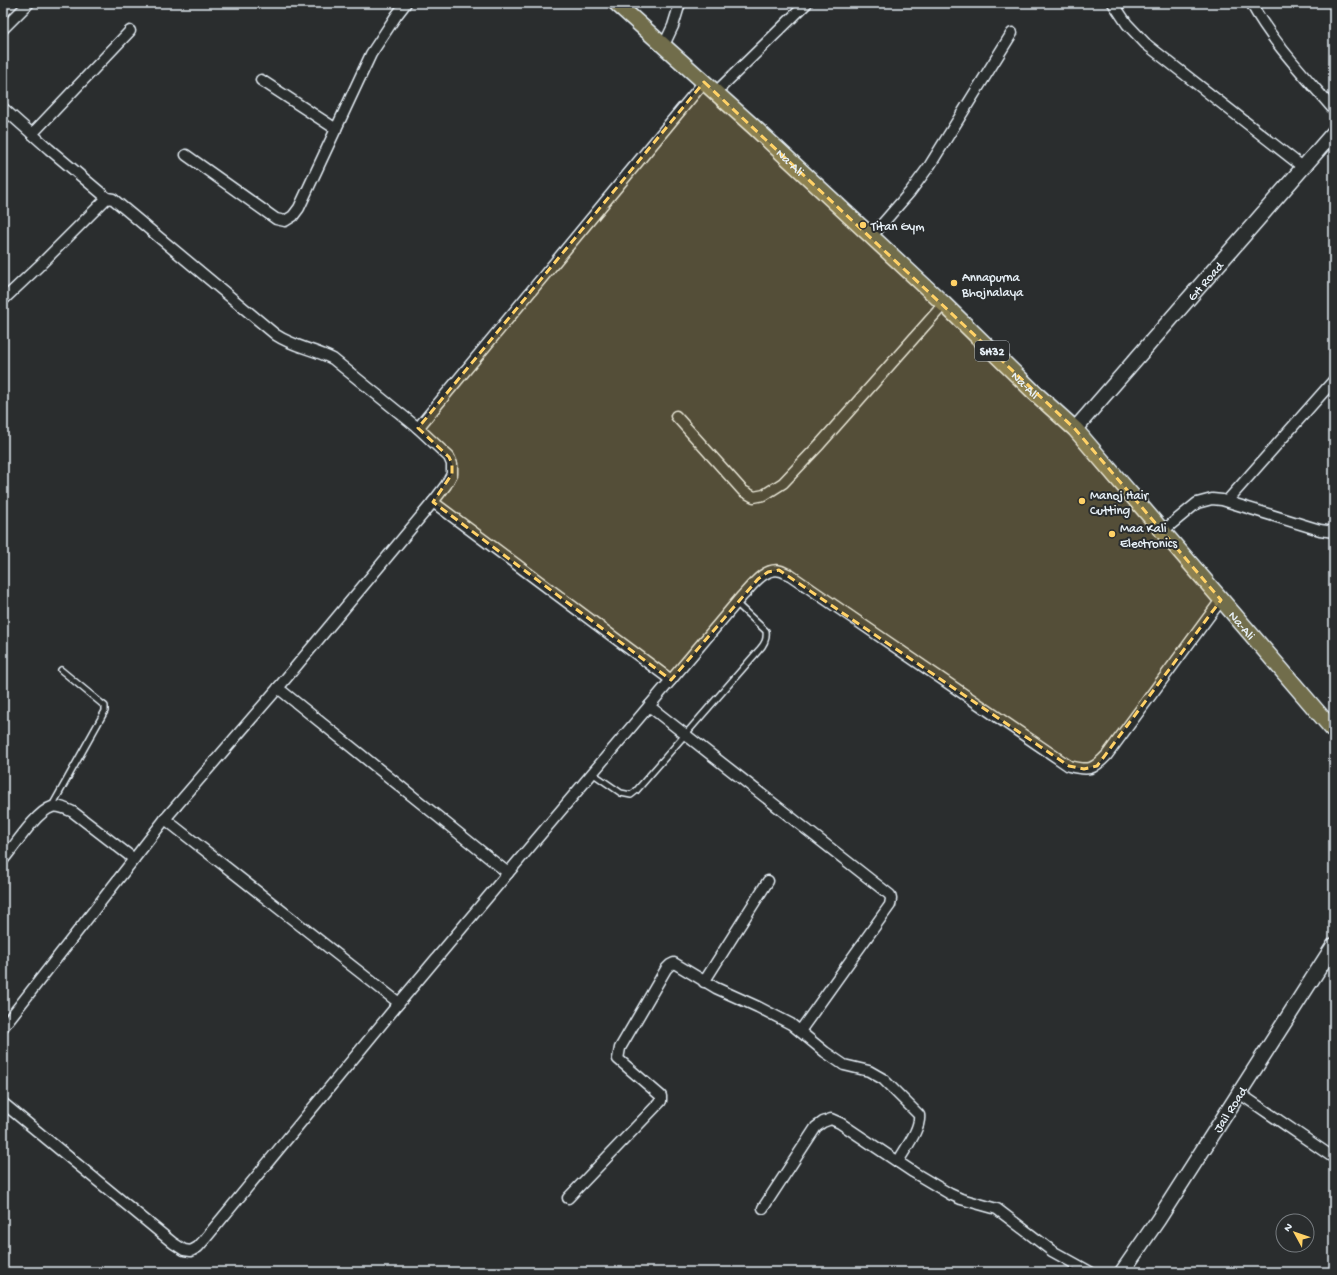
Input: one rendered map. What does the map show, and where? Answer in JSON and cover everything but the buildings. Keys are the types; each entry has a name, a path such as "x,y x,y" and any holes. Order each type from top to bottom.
{"main road":[{"name":"Na-Ali","path":"616,3 716,92 944,304 1075,429 1334,730"}],"street":[{"path":"3,29 29,3"},
{"path":"186,155 276,219 285,222 293,216 299,208 371,54 406,3"},
{"path":"664,45 673,26 680,3"},
{"path":"716,92 807,3"},
{"path":"1113,3 1127,24 1146,44 1304,168"},
{"path":"1251,3 1264,25 1334,110"},
{"path":"32,134 130,31"},
{"path":"871,237 910,192 930,165 1012,33"},
{"path":"261,80 336,129"},
{"path":"418,428 704,82"},
{"path":"3,108 107,198 113,200 276,335 295,345 322,353 332,359 418,428 449,457 452,464 452,474 446,485 433,502 278,688 165,820 3,1027"},
{"name":"GH Road","path":"1075,429 1334,132"},
{"path":"3,300 107,198"},
{"path":"676,416 743,491 754,497 764,495 783,483 820,444 944,304"},
{"path":"1227,502 1334,380"},
{"path":"1163,531 1197,503 1212,499 1227,502 1320,530 1334,532"},
{"path":"433,502 671,680"},
{"path":"3,1103 173,1243 184,1250 191,1251 198,1247 205,1239 399,1003 736,603 758,579 768,572 779,570 790,575 1069,766 1084,769 1097,766 1107,755 1222,600"},
{"path":"278,688 508,873"},
{"path":"649,706 886,890 890,895 890,905 800,1031"},
{"path":"3,860 40,815 52,807 62,807 73,812 134,859"},
{"path":"165,820 399,1003"},
{"path":"704,982 768,881"},
{"name":"Jail Road","path":"1122,1272 1158,1220 1334,945"},
{"path":"568,1198 661,1101 661,1096 618,1059 620,1048 666,969 674,963 704,982 781,1019 800,1031 825,1052 844,1065 869,1071 883,1079 919,1116 920,1122 898,1162"},
{"path":"1239,1093 1334,1158"},
{"path":"763,1208 816,1127 822,1122 831,1119 840,1123 898,1162 950,1194 961,1199 997,1208 1052,1251 1090,1272"}],"lane":[{"path":"592,773 621,793 631,796 686,735 765,642 767,636 766,631 736,603"},
{"path":"52,807 105,711 105,706 61,670"}],"highlighted area":[{"path":"704,82 1075,429 1221,600 1097,766 1084,769 1069,766 779,570 768,572 758,579 671,680 433,502 452,474 452,464 449,457 418,428"}],"place":[{"name":"Titan Gym","path":"863,225"},
{"name":"Annapurna Bhojnalaya","path":"954,283"},
{"name":"Manoj Hair Cutting","path":"1082,501"},
{"name":"Maa Kali Electronics","path":"1112,534"}]}
